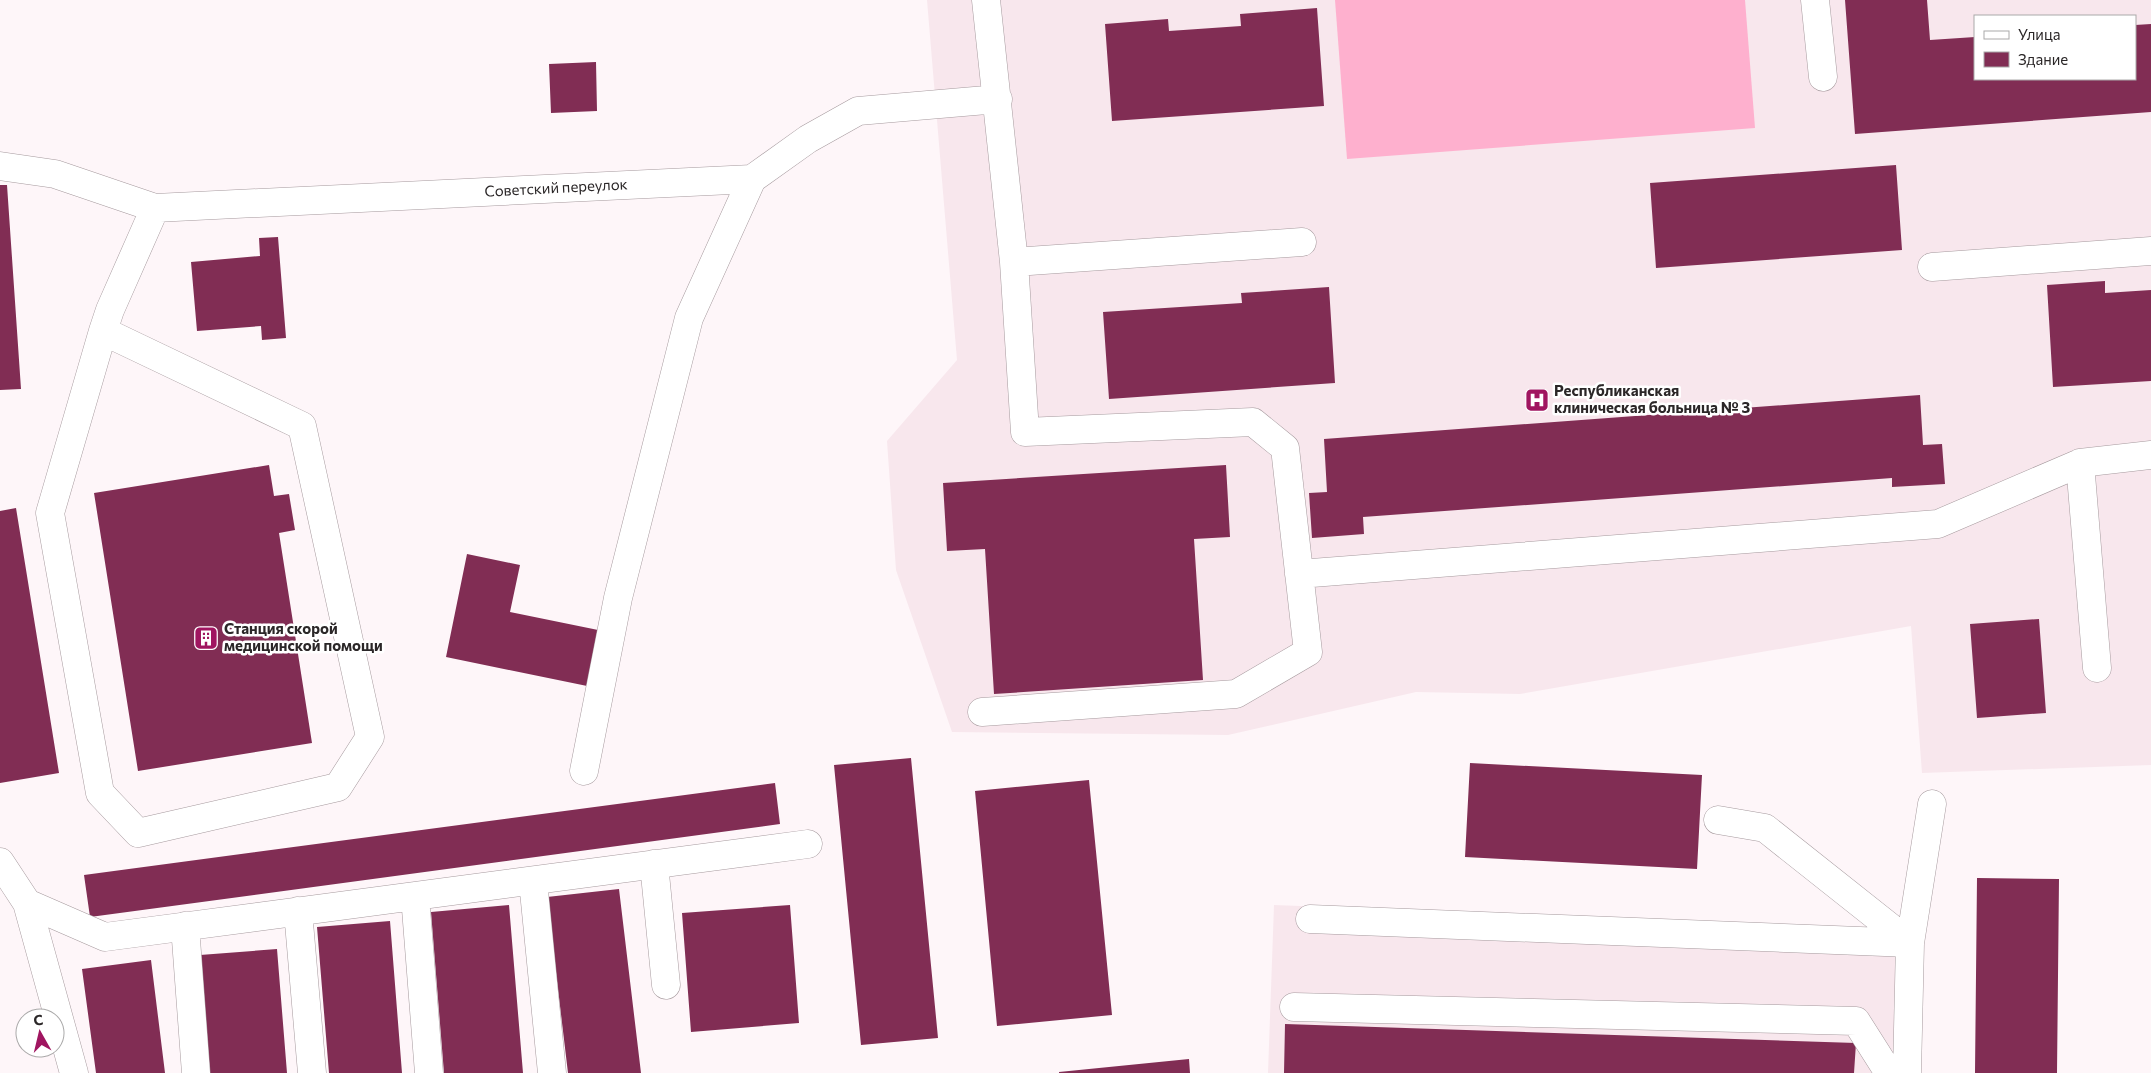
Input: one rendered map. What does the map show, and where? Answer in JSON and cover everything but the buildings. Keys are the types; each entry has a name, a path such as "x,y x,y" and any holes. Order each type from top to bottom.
{"street":[{"path":"982,712 1236,694 1308,652 1285,448 1253,422 1026,432 1014,262 986,0"},
{"path":"1815,0 1823,77"},
{"path":"584,770 618,598 689,318 752,179 808,139 858,111 998,99"},
{"name":"Советский переулок","path":"0,166 55,174 155,208 752,179"},
{"path":"103,331 302,426 370,737 338,787 138,833 100,793 50,513 103,331 110,310 155,208"},
{"path":"1014,262 1302,242"},
{"path":"1932,267 2151,251"},
{"path":"1299,574 1938,524 2080,463 2151,456"},
{"path":"2080,463 2098,668"},
{"path":"1907,1073 1910,943 1932,804"},
{"path":"1718,820 1765,828 1910,943"},
{"path":"27,902 105,937 808,844"},
{"path":"0,862 27,902 74,1073"},
{"path":"654,864 666,986"},
{"path":"533,881 552,1073"},
{"path":"415,896 429,1073"},
{"path":"298,911 312,1073"},
{"path":"1310,919 1910,943"},
{"path":"185,926 196,1073"},
{"path":"1294,1007 1856,1021 1889,1073"}],"shaded area":[{"name":"Республиканская клиническая больница № 3","path":"927,0 2151,0 2151,765 1922,773 1911,626 1520,694 1416,692 1228,735 952,732 896,570 887,441 957,360"},
{"path":"1335,0 1745,0 1755,128 1347,159"},
{"path":"1274,905 1919,930 1913,1073 1268,1073"}],"place":[{"name":"Республиканская клиническая больница № 3","path":"1537,400"},
{"name":"Станция скорой медицинской помощи","path":"206,638"}]}
